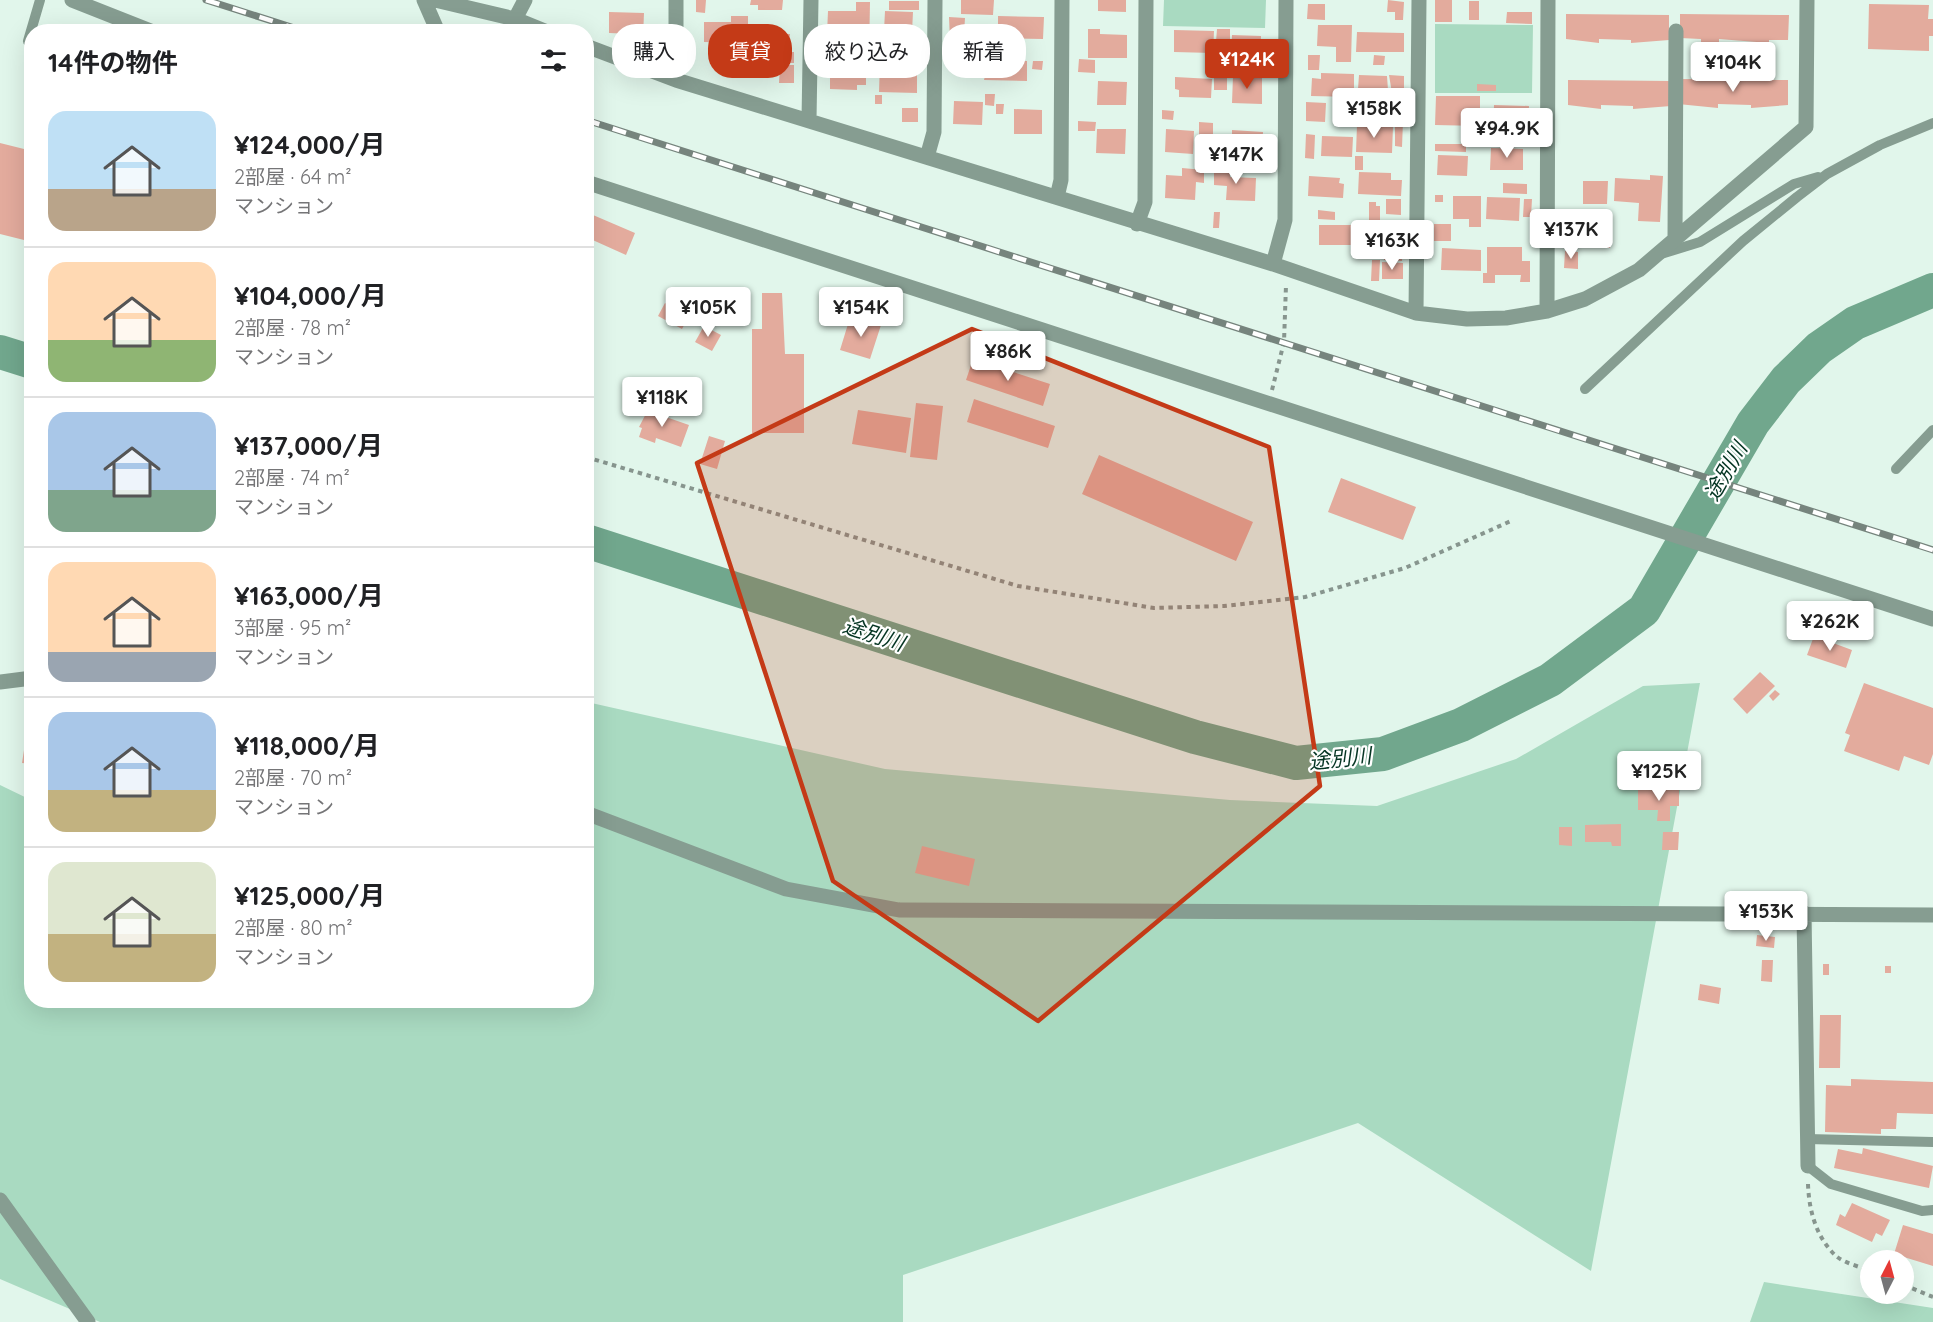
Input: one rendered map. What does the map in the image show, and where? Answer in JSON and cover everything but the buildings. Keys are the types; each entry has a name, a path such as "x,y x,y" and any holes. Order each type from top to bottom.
{"street":[{"path":"72,0 133,24"},
{"path":"424,0 434,24"},
{"path":"435,0 526,24"},
{"path":"515,20 525,0"},
{"path":"676,0 676,80"},
{"path":"810,120 811,0"},
{"path":"927,157 934,132 935,0"},
{"path":"1057,197 1061,180 1062,0"},
{"path":"1137,224 1145,202 1146,0"},
{"path":"1280,267 1285,220 1286,0"},
{"path":"1416,313 1419,0"},
{"path":"1547,311 1548,0"},
{"path":"594,49 676,80 1280,267 1416,313 1467,319 1506,318 1547,311 1585,299 1639,270 1806,127 1807,0"},
{"path":"1675,239 1676,31"},
{"path":"594,185 1933,620"},
{"path":"0,682 24,679"},
{"path":"594,816 786,889 899,910 1933,915"},
{"path":"1804,913 1808,1166"},
{"path":"0,1200 88,1322"}],"lane":[{"path":"33,24 40,0"},
{"path":"1585,388 1743,241 1827,174 1880,145 1933,123"},
{"path":"1656,255 1700,242 1794,184 1827,174"},
{"path":"1896,469 1933,430"},
{"path":"1807,1139 1933,1142"},
{"path":"1808,1166 1831,1184 1922,1211 1933,1210"}],"path":[{"path":"1262,401 1274,387 1284,342 1280,267"},
{"path":"594,459 1018,586 1154,608 1224,606 1305,597 1404,568 1511,521"},
{"path":"1808,1166 1809,1209 1816,1227 1837,1257 1860,1267"},
{"path":"1914,1289 1933,1297"}],"highlighted area":[{"path":"972,329 1269,447 1320,786 1038,1021 833,881 697,463"}],"green space":[{"path":"1164,0 1266,0 1265,28 1163,26"},
{"path":"1435,24 1533,25 1532,93 1435,93"},
{"path":"1700,683 1591,1271 1358,1123 903,1275 903,1322 100,1322 0,1279 0,785 24,797 24,1008 594,1008 594,704 885,769 1230,800 1377,806 1516,759 1643,686"},
{"path":"1764,1282 1860,1297 1860,1304 1907,1304 1933,1308 1933,1322 1750,1322"}],"waterway":[{"name":"途別川","path":"594,544 1195,737 1296,763 1383,754 1461,725 1550,680 1644,610 1753,423 1786,380 1819,348 1855,323 1933,290"},
{"name":"途別川","path":"0,352 24,360"}],"railway":[{"path":"206,0 282,24"},
{"path":"594,123 1933,550"}]}
